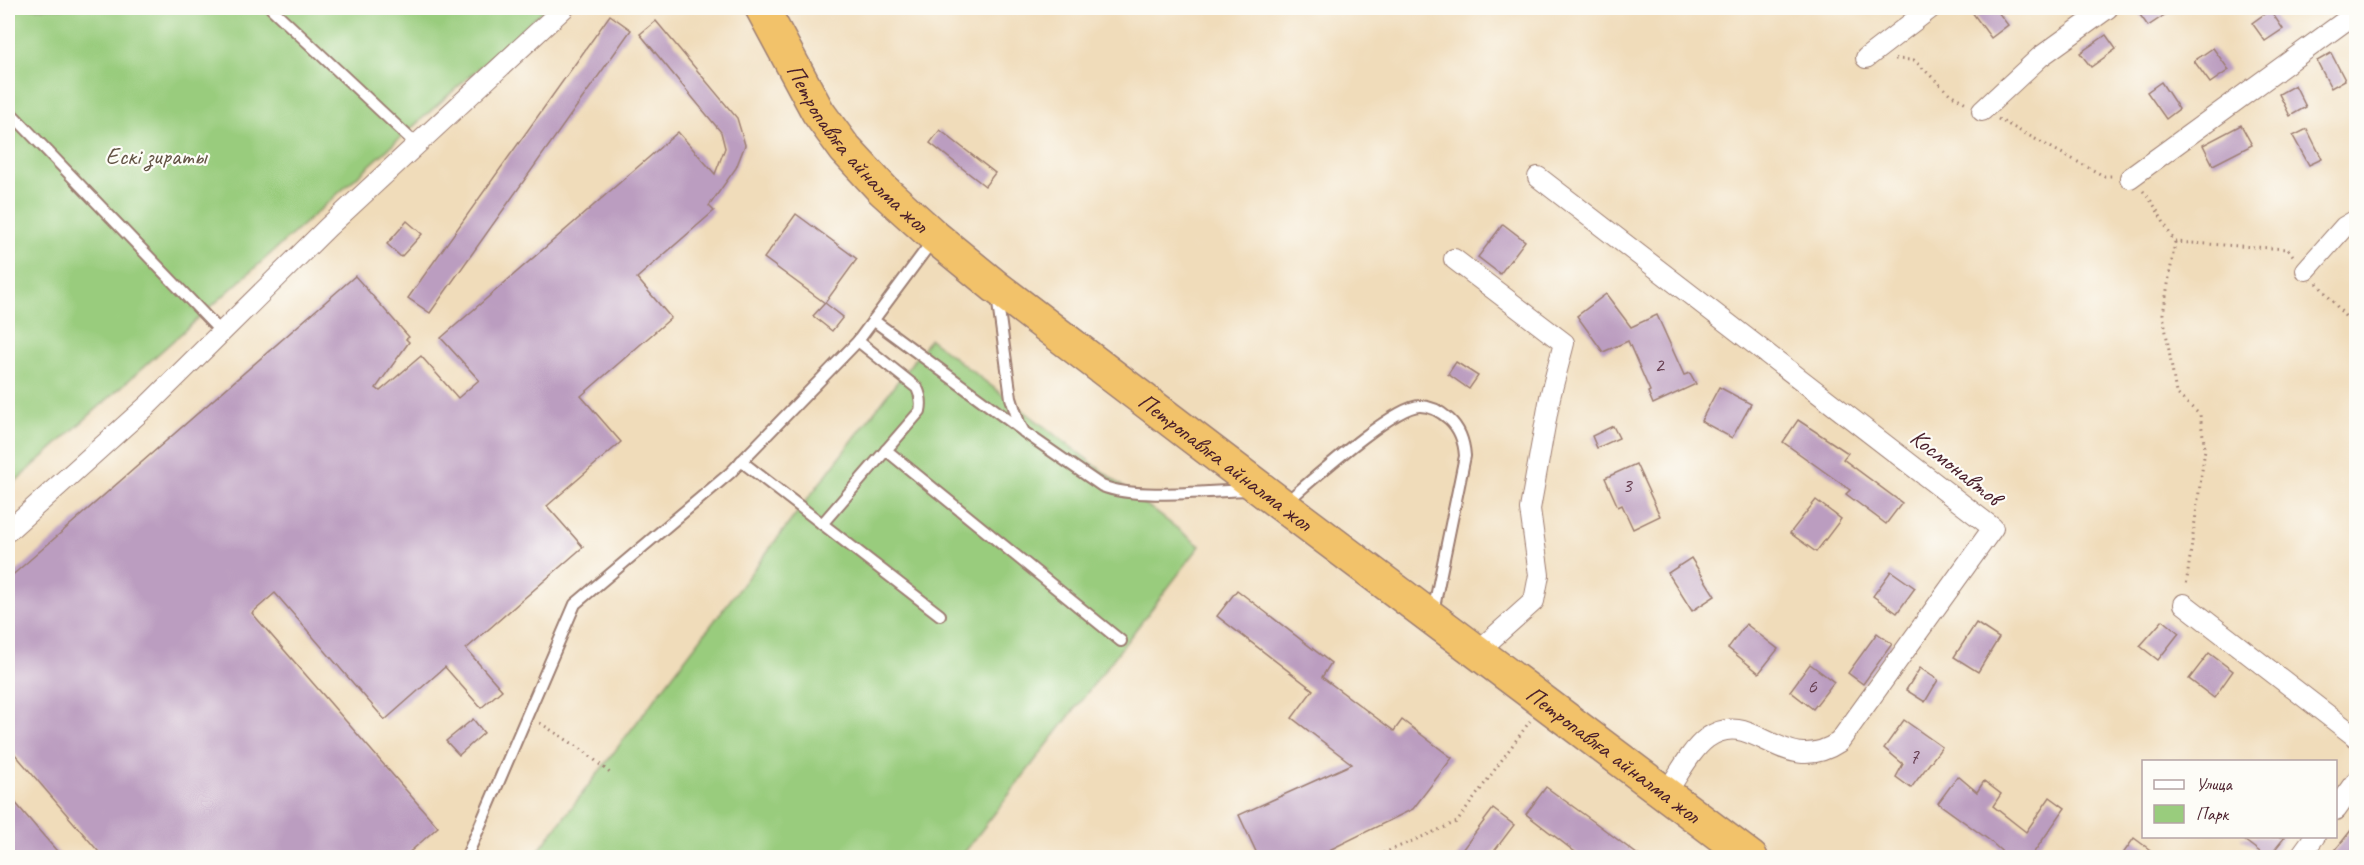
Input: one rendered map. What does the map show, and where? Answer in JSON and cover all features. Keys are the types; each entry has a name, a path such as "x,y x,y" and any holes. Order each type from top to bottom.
{"highway":[{"name":"Петропавлға айналма жол","path":"762,8 818,112 845,148 883,190 935,237 996,287 1431,618 1666,793 1736,850"}],"street":[{"path":"8,531 147,406 328,227 564,8"},
{"path":"1866,58 1931,8"},
{"path":"1982,111 2040,57 2108,8"},
{"path":"2130,178 2356,13"},
{"name":"Космонавтов","path":"1538,177 1993,528 1839,742 1818,753 1791,753 1739,728 1726,729 1713,734 1699,746 1666,793"},
{"path":"2306,270 2344,227 2356,220"},
{"path":"1454,259 1564,343 1550,397 1530,509 1539,575 1534,601 1477,652"},
{"path":"2184,604 2356,737"},
{"path":"2337,809 2356,782"},
{"path":"2299,858 2314,838"}],"lane":[{"path":"271,8 416,144"},
{"path":"8,110 222,333"},
{"path":"466,858 575,604 741,461 858,341 935,237"},
{"path":"996,287 1011,398 1024,432"},
{"path":"873,320 1024,432 1102,486 1132,493 1272,497 1395,413 1420,406 1442,413 1460,433 1465,456 1431,618"},
{"path":"822,524 920,411 921,394 917,388 858,341"},
{"path":"886,450 1121,641"},
{"path":"741,461 940,615"}],"path":[{"path":"1866,58 1914,60 1950,94 2104,176 2130,178 2154,203 2157,214 2175,242 2163,314 2176,393 2200,415 2205,449 2184,604"},
{"path":"2175,242 2288,249 2356,329"},
{"path":"1372,858 1457,822 1544,702"},
{"path":"528,716 585,750 611,774"}],"green space":[{"name":"Ескі зираты","path":"8,8 546,8 8,488"},
{"path":"930,339 1200,546 961,857 533,858"}],"building":[{"path":"1969,8 1995,8 2008,25 1991,38"},
{"path":"2135,8 2175,8 2148,26"},
{"path":"2270,10 2283,29 2265,41 2252,23"},
{"path":"610,15 631,30 430,313 408,298"},
{"path":"656,21 737,118 745,145 736,168 709,206 714,211 637,278 671,318 581,396 621,442 547,506 583,547 466,649 502,690 481,708 445,667 385,720 275,593 252,613 438,827 403,858 104,858 8,746 8,579 355,276 409,337 406,339 409,342 376,388 380,391 421,356 458,398 479,380 441,338 678,132 715,174 725,148 721,132 640,34"},
{"path":"2106,35 2116,49 2091,67 2080,53"},
{"path":"2213,48 2229,70 2210,83 2194,61"},
{"path":"2331,53 2345,80 2331,88 2317,61"},
{"path":"2161,82 2179,109 2166,119 2147,92"},
{"path":"2295,85 2306,107 2290,116 2279,94"},
{"path":"2241,125 2252,145 2213,165 2203,145"},
{"path":"2307,129 2322,159 2309,165 2293,136"},
{"path":"940,130 995,173 985,186 930,143"},
{"path":"796,214 857,259 825,303 764,258"},
{"path":"407,221 422,234 401,257 387,244"},
{"path":"1503,224 1525,241 1500,274 1478,257"},
{"path":"1606,294 1631,327 1657,315 1684,375 1690,373 1696,384 1653,404 1648,392 1650,391 1628,341 1603,352 1577,316"},
{"path":"825,303 843,317 832,331 813,316"},
{"path":"1456,362 1478,376 1469,389 1448,374"},
{"path":"1719,387 1751,404 1732,438 1701,421"},
{"path":"1798,420 1848,453 1843,459 1902,503 1886,524 1846,494 1850,490 1783,442"},
{"path":"1613,426 1619,438 1597,448 1592,436"},
{"path":"1636,464 1660,516 1633,529 1622,505 1618,507 1605,478"},
{"path":"1816,500 1841,519 1816,552 1790,533"},
{"path":"1691,558 1715,596 1692,611 1668,573"},
{"path":"1891,571 1915,588 1897,613 1873,596"},
{"path":"1237,590 1331,663 1322,677 1394,731 1402,720 1452,758 1413,809 1313,858 1259,858 1239,815 1352,764 1292,718 1313,690 1217,616"},
{"path":"2163,620 2179,633 2158,660 2140,646"},
{"path":"1976,623 1999,638 1978,672 1954,657"},
{"path":"1746,624 1778,649 1759,673 1728,648"},
{"path":"1877,633 1892,644 1863,684 1848,673"},
{"path":"2209,653 2233,671 2214,698 2189,679"},
{"path":"1810,664 1834,682 1813,709 1790,691"},
{"path":"1920,668 1938,680 1925,702 1906,690"},
{"path":"473,719 484,733 459,755 446,741"},
{"path":"1904,720 1942,747 1911,788 1896,777 1903,764 1884,748"},
{"path":"1958,776 1977,792 1984,781 2001,794 1993,806 2026,832 2050,797 2065,808 2030,858 2009,858 1989,840 1938,803"},
{"path":"1546,787 1642,858 1583,858 1526,814"},
{"path":"8,794 36,827 63,858 8,858"},
{"path":"1493,809 1514,825 1489,858 1456,858"},
{"path":"2356,824 2356,858 2329,858"},
{"path":"2134,838 2161,858 2120,858"},
{"path":"2241,838 2284,838 2268,858"}]}
